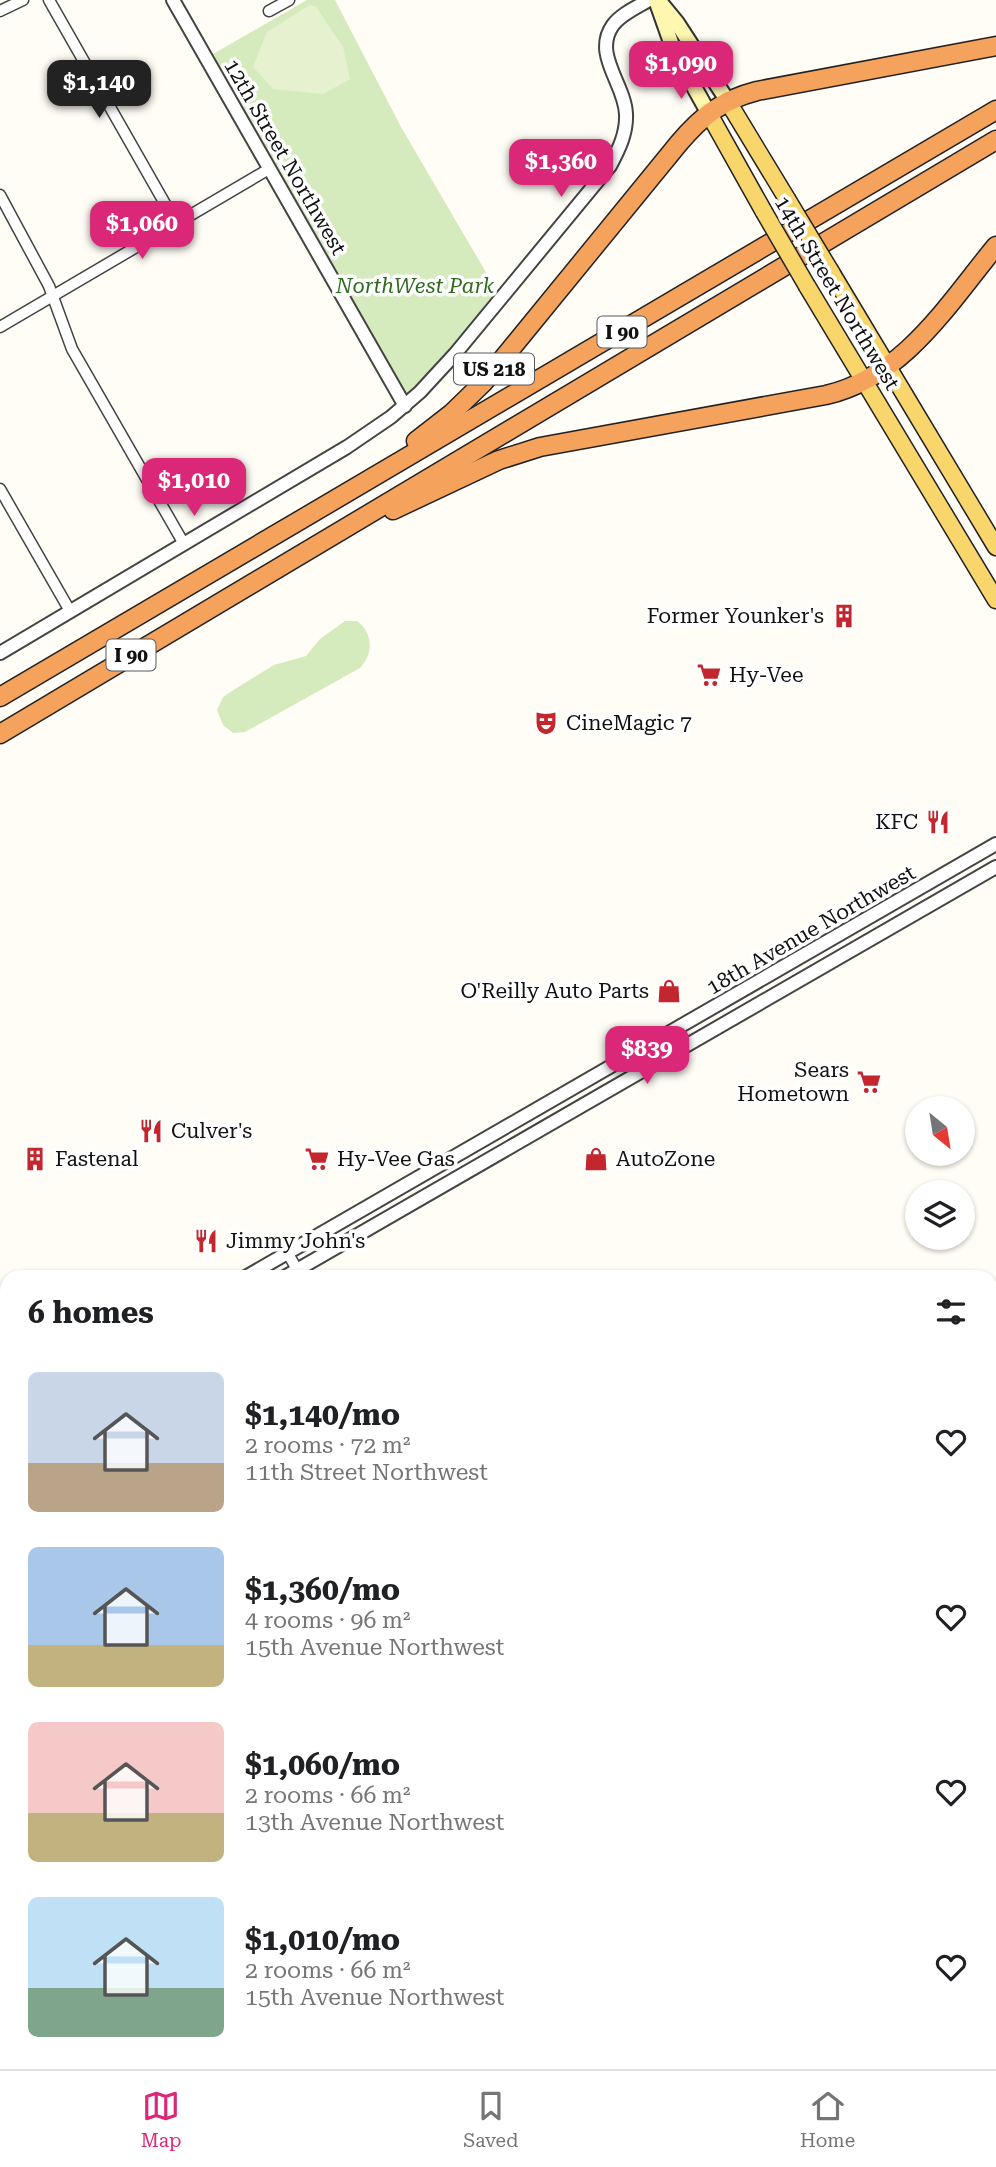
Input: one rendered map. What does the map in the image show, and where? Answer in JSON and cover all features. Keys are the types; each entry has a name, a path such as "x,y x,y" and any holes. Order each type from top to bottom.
{"highway":[{"path":"727,100 996,46"},
{"name":"US 218","path":"246,552 409,446 466,400 708,112 727,100"},
{"name":"I 90","path":"0,697 996,110"},
{"name":"I 90","path":"0,734 996,140"},
{"path":"261,577 467,474 509,456 558,443 827,395 866,381 889,368 918,339 996,246"}],"main road":[{"name":"14th Street Northwest","path":"657,0 677,23 727,100 996,547"},
{"name":"14th Street Northwest","path":"657,0 674,51 764,212 996,600"}],"street":[{"path":"0,11 23,0"},
{"path":"49,0 176,223"},
{"name":"12th Street Northwest","path":"173,0 405,406"},
{"path":"269,11 289,0"},
{"path":"0,653 347,447 405,406 455,354 610,166 623,139 626,113 620,88 609,64 606,43 613,24 649,0"},
{"path":"0,327 269,169"},
{"path":"0,195 53,295 72,349 184,544"},
{"path":"0,489 70,611"},
{"name":"18th Avenue Northwest","path":"257,1270 996,844"},
{"name":"18th Avenue Northwest","path":"304,1270 996,867"},
{"path":"287,1252 297,1270"}],"green space":[{"name":"NorthWest Park","path":"307,0 335,0 401,127 501,298 405,406 282,191 213,54"},
{"path":"310,5 316,7 343,47 350,79 323,94 273,89 253,67 267,32"},
{"path":"345,621 357,621 369,637 368,656 360,668 245,732 233,733 223,725 217,710 223,697 274,665 306,656 320,639"}],"place":[{"name":"Former Younker's","path":"844,616"},
{"name":"Hy-Vee","path":"709,675"},
{"name":"CineMagic 7","path":"546,723"},
{"name":"KFC","path":"938,822"},
{"name":"O'Reilly Auto Parts","path":"669,991"},
{"name":"Sears Hometown","path":"869,1082"},
{"name":"Culver's","path":"151,1131"},
{"name":"Fastenal","path":"35,1159"},
{"name":"Hy-Vee Gas","path":"317,1159"},
{"name":"AutoZone","path":"596,1159"},
{"name":"Jimmy John's","path":"206,1241"}]}
